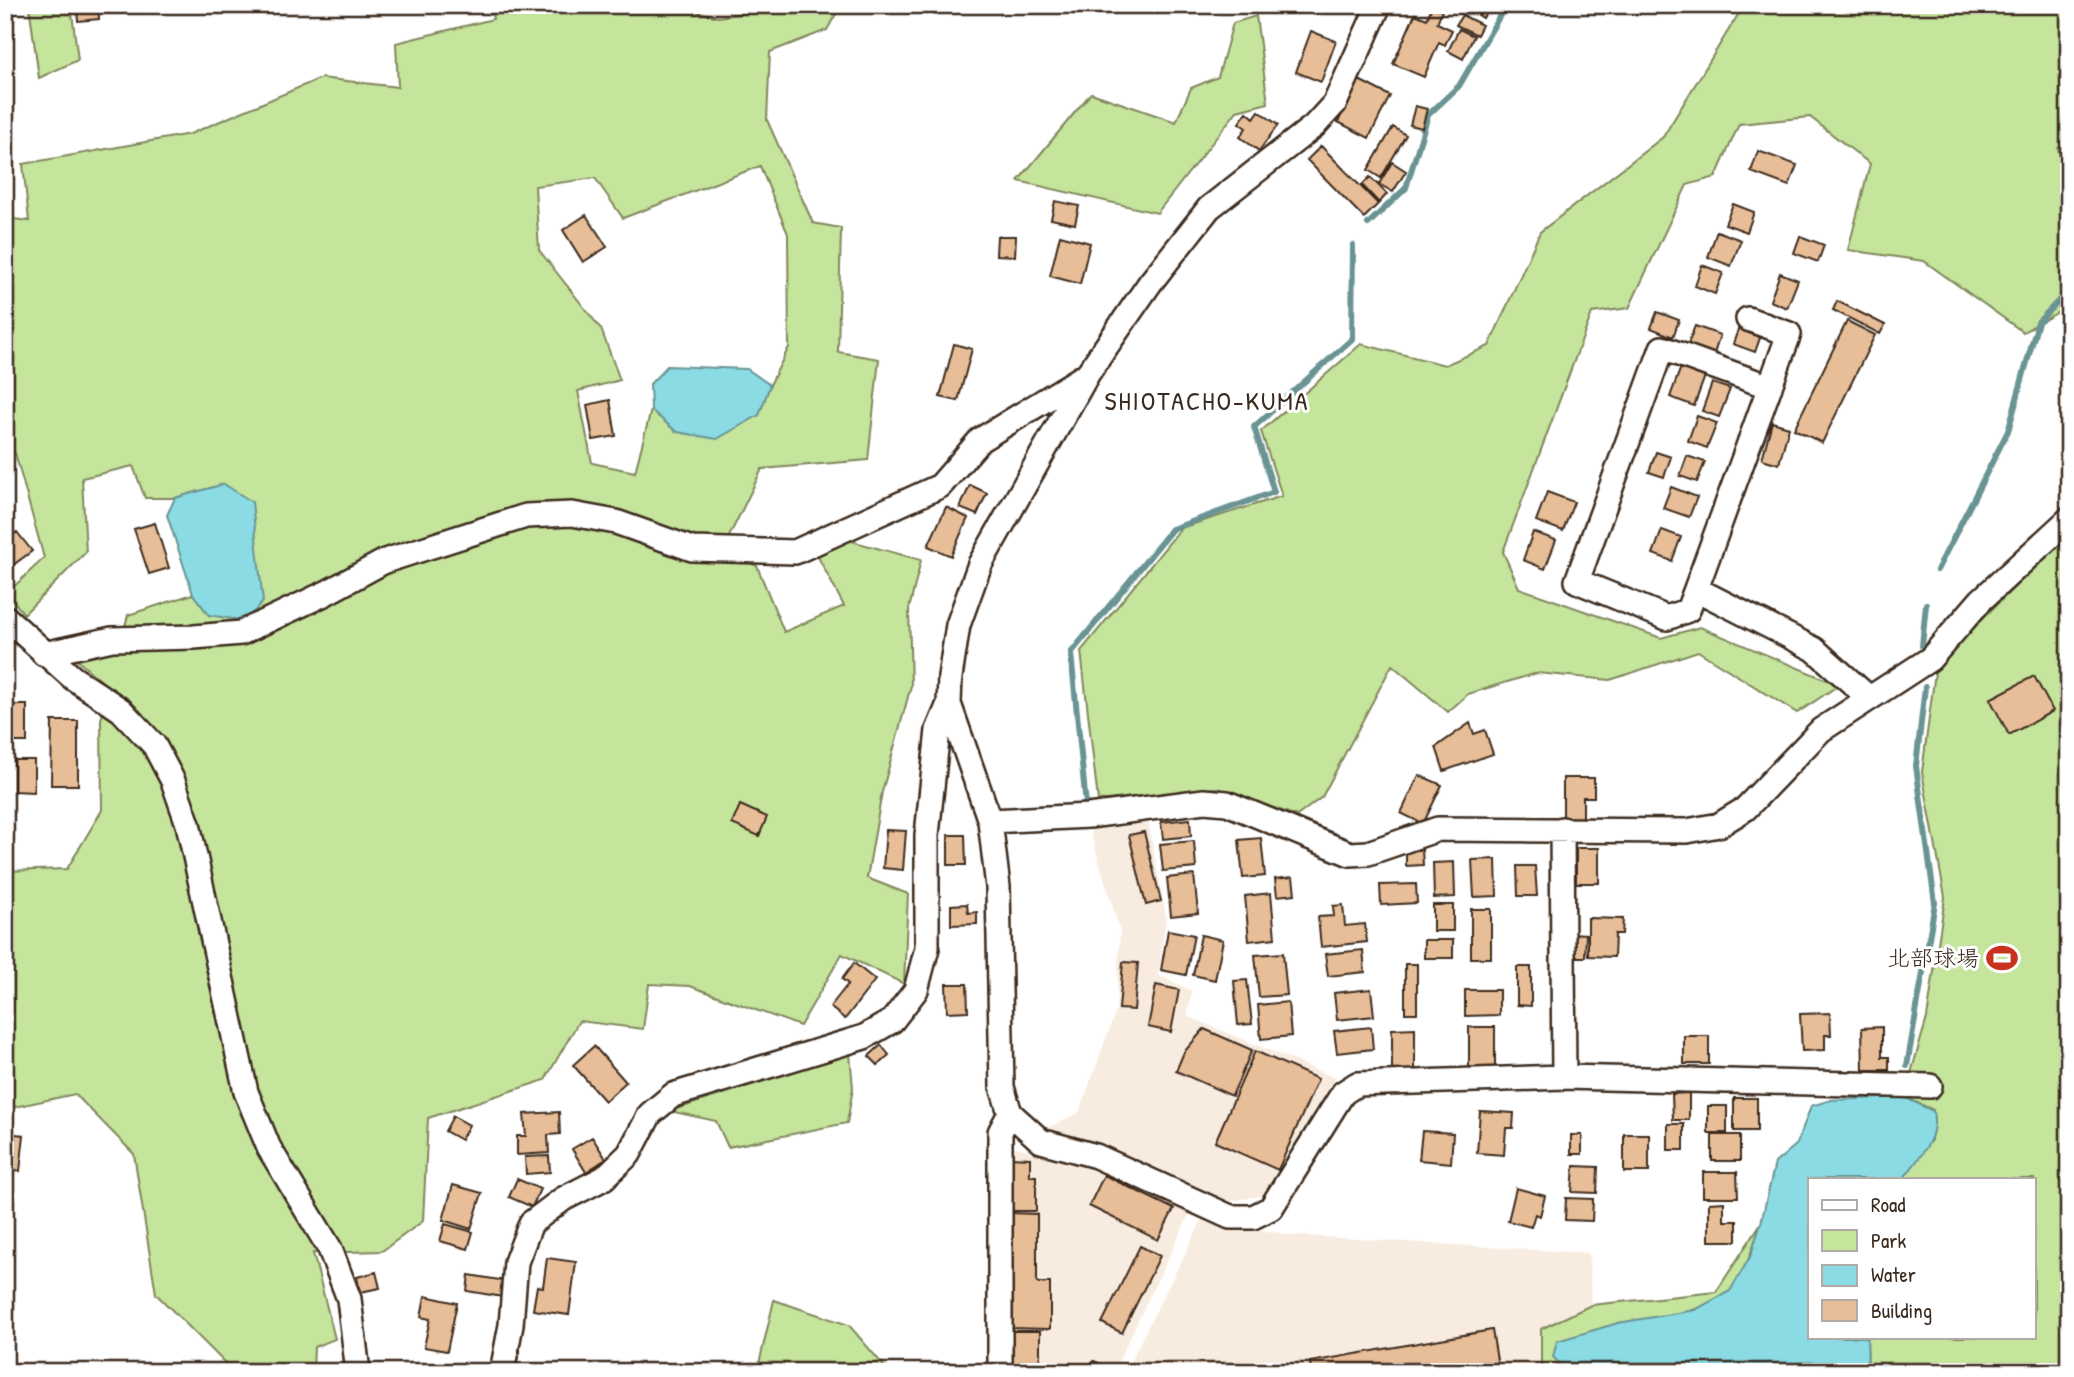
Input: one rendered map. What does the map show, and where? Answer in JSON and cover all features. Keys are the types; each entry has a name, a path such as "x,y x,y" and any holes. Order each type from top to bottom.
{"street":[{"path":"502,1372 511,1325 516,1262 531,1223 563,1199 604,1178 629,1154 650,1114 673,1095 864,1037 892,1021 916,990 927,948 926,835 938,730 949,704 958,625 980,564 1088,373 1150,283 1209,208 1314,126 1335,103 1379,5"},
{"path":"1748,319 1789,334 1770,387 1688,610 1667,618 1577,580 1662,348 1770,387"},
{"path":"44,654 112,639 241,633 386,561 526,516 572,514 616,522 692,549 795,552 940,486 980,440 1088,373"},
{"path":"990,821 1089,816 1204,801 1227,803 1350,854 1368,853 1438,828 1687,831 1719,825 1745,809 1821,730 1930,659 1982,600 2069,519"},
{"path":"1696,589 1814,649 1869,698"},
{"path":"5,617 73,678 121,710 154,745 173,781 188,824 246,1092 269,1148 330,1249 349,1299 358,1372"},
{"path":"949,704 990,821 998,887 1002,1087 1010,1113 1041,1141 1096,1156 1230,1217 1253,1217 1271,1208 1343,1093 1357,1084 1563,1077 1930,1086"},
{"path":"1562,830 1563,1077"},
{"path":"1000,1372 1000,1132 1010,1113"}],"shaded area":[{"path":"674,5 801,5 718,17"},
{"path":"1147,815 1166,917 1158,975 1192,991 1187,1016 1336,1078 1262,1196 1231,1201 1043,1130 1079,1113 1116,1011 1120,931 1090,831"},
{"path":"1007,1145 1094,1166 1191,1211 1113,1372 1006,1372"},
{"path":"1202,1220 1291,1235 1589,1253 1591,1305 1541,1329 1541,1363 1550,1372 1125,1372"}],"green space":[{"path":"29,5 71,5 78,60 39,78"},
{"path":"490,5 674,5 718,17 801,5 841,5 827,30 770,52 767,120 813,223 841,228 838,352 879,359 868,460 762,469 722,551 757,566 784,632 844,606 816,553 844,539 921,560 909,609 911,686 882,792 867,878 908,894 904,984 842,954 800,1026 690,986 649,984 643,1029 579,1021 545,1080 428,1118 423,1221 382,1251 313,1253 335,1339 314,1347 313,1372 234,1372 156,1294 134,1154 75,1094 5,1109 5,871 67,869 102,810 101,719 112,690 72,656 119,648 128,615 193,594 209,615 224,484 175,498 145,498 133,466 82,478 86,552 24,614 7,593 44,558 15,453 5,452 5,218 29,221 23,164 190,134 321,78 398,87 396,43 493,19","holes":["760,166 788,234 789,347 759,415 677,432 651,410 635,472 592,463 578,391 620,380 601,329 539,250 535,186 595,178 623,218"]},
{"path":"1744,5 2069,5 2069,142 2058,148 2069,196 2069,306 2023,332 1924,261 1848,250 1870,164 1810,117 1739,124 1716,177 1687,185 1629,308 1592,313 1503,552 1519,588 1661,638 1700,627 1839,685 1797,713 1698,651 1610,680 1537,673 1468,694 1448,712 1392,665 1322,797 1297,816 1217,788 1098,801 1081,651 1181,528 1282,496 1261,431 1361,344 1445,365 1489,346 1540,232 1663,137"},
{"path":"1256,16 1268,103 1237,111 1157,213 1018,181 1091,93 1176,122 1191,88 1218,77 1233,23"},
{"name":"北部球場","path":"2069,534 2069,1372 1868,1372 1867,1338 2036,1338 2036,1178 1904,1178 1931,1140 1933,1110 1904,1097 1927,1018 1945,897 1922,772 1936,664"},
{"path":"850,1054 853,1088 847,1123 728,1147 716,1121 670,1111"},
{"path":"1761,1223 1744,1270 1729,1292 1690,1311 1618,1323 1609,1368 1680,1366 1691,1372 1550,1372 1541,1363 1541,1329 1591,1305 1716,1292"},
{"path":"774,1300 849,1325 889,1372 776,1372 759,1364"}],"water":[{"path":"667,366 747,369 770,385 759,415 717,439 677,432 651,410 650,384"},
{"path":"224,484 252,502 263,602 245,621 209,615 193,594 167,515 175,498"},
{"path":"1904,1097 1933,1111 1933,1131 1930,1139 1904,1178 1808,1178 1808,1338 1867,1338 1868,1372 1691,1372 1680,1366 1563,1367 1553,1357 1557,1341 1618,1323 1695,1310 1730,1291 1750,1257 1775,1163 1797,1144 1811,1106 1831,1100"}],"building":[{"path":"77,5 98,5 99,19 78,21"},
{"path":"1471,5 1491,5 1483,18 1469,9"},
{"path":"1432,6 1442,10 1437,23 1452,30 1445,45 1439,42 1424,77 1393,64 1415,14 1427,19"},
{"path":"1462,15 1482,25 1477,35 1456,25"},
{"path":"1459,29 1474,36 1463,59 1448,51"},
{"path":"1311,31 1336,41 1321,82 1296,72"},
{"path":"1359,80 1390,96 1369,138 1338,122"},
{"path":"1415,106 1427,109 1422,128 1410,125"},
{"path":"1259,111 1278,125 1259,151 1240,137 1246,128 1239,123 1247,112 1254,118"},
{"path":"1393,127 1406,135 1381,178 1368,170"},
{"path":"1321,146 1378,204 1364,218 1307,160"},
{"path":"1758,151 1797,165 1789,186 1751,172"},
{"path":"1392,162 1406,171 1393,192 1379,184"},
{"path":"1370,177 1387,194 1379,203 1362,185"},
{"path":"1055,201 1079,206 1075,224 1051,219"},
{"path":"1733,204 1754,212 1747,232 1725,224"},
{"path":"586,215 607,247 583,262 563,230"},
{"path":"1717,231 1741,240 1731,266 1708,257"},
{"path":"1060,235 1090,243 1080,284 1050,276"},
{"path":"997,236 1016,236 1015,256 996,255"},
{"path":"1800,236 1824,245 1818,262 1794,253"},
{"path":"1702,265 1723,273 1715,294 1695,286"},
{"path":"1780,273 1798,280 1787,308 1770,301"},
{"path":"1837,301 1885,325 1880,334 1833,310"},
{"path":"1657,312 1679,320 1673,337 1651,328"},
{"path":"1847,321 1875,335 1822,443 1794,429"},
{"path":"1695,326 1720,335 1714,354 1688,344"},
{"path":"1739,327 1761,335 1755,352 1733,344"},
{"path":"954,344 972,349 958,401 940,397"},
{"path":"1681,367 1705,376 1694,406 1670,397"},
{"path":"1712,383 1730,389 1719,417 1702,411"},
{"path":"610,400 616,436 593,440 587,405"},
{"path":"1697,416 1717,423 1707,448 1688,441"},
{"path":"1772,422 1789,427 1779,464 1762,459"},
{"path":"1656,452 1671,457 1664,477 1649,472"},
{"path":"1687,456 1705,462 1697,482 1680,476"},
{"path":"970,485 987,493 977,515 960,508"},
{"path":"1671,487 1697,497 1689,517 1663,508"},
{"path":"1547,492 1574,502 1563,531 1536,521"},
{"path":"946,507 968,518 951,556 928,546"},
{"path":"155,523 169,568 149,574 134,529"},
{"path":"1662,530 1681,537 1672,561 1653,554"},
{"path":"17,532 32,551 5,571 5,541"},
{"path":"1533,532 1556,540 1545,569 1523,560"},
{"path":"2034,676 2053,711 2009,735 1990,699"},
{"path":"11,705 27,705 27,742 10,742"},
{"path":"52,721 78,721 78,785 51,785"},
{"path":"1470,723 1474,734 1485,730 1493,754 1444,771 1436,747"},
{"path":"14,760 34,760 34,792 14,791"},
{"path":"1419,775 1442,785 1423,824 1401,813"},
{"path":"1563,778 1594,778 1594,797 1583,797 1583,819 1563,819"},
{"path":"740,805 767,817 759,836 732,824"},
{"path":"1190,819 1191,836 1163,839 1161,822"},
{"path":"886,830 906,831 903,870 883,868"},
{"path":"1144,832 1161,901 1146,905 1129,835"},
{"path":"948,835 965,835 966,865 948,865"},
{"path":"1261,838 1265,876 1243,878 1239,840"},
{"path":"1194,841 1196,868 1163,871 1160,844"},
{"path":"1576,848 1599,848 1599,883 1576,883"},
{"path":"1406,850 1422,850 1423,865 1406,866"},
{"path":"1496,859 1497,896 1474,897 1472,860"},
{"path":"1454,862 1455,897 1434,898 1433,863"},
{"path":"1517,866 1535,866 1537,896 1518,896"},
{"path":"1194,875 1198,913 1171,916 1167,878"},
{"path":"1293,877 1295,894 1277,896 1275,879"},
{"path":"1416,884 1417,903 1381,905 1380,885"},
{"path":"1271,893 1275,938 1249,941 1245,896"},
{"path":"967,904 968,913 977,912 977,924 951,925 951,905"},
{"path":"1343,905 1345,926 1365,924 1367,942 1321,947 1318,917 1334,916 1333,906"},
{"path":"1433,905 1453,905 1453,931 1433,931"},
{"path":"1471,909 1491,909 1491,958 1471,958"},
{"path":"1588,918 1623,919 1622,934 1615,934 1614,957 1588,956"},
{"path":"1168,930 1194,935 1186,975 1161,970"},
{"path":"1570,933 1586,934 1585,957 1570,957"},
{"path":"1201,935 1223,940 1215,980 1193,975"},
{"path":"1424,940 1453,940 1453,958 1424,958"},
{"path":"1363,950 1365,972 1328,976 1325,954"},
{"path":"1283,953 1287,995 1259,997 1255,955"},
{"path":"1123,962 1138,963 1134,1010 1119,1009"},
{"path":"854,963 875,980 845,1019 830,1007 848,984 842,979"},
{"path":"1405,964 1417,964 1417,1013 1405,1013"},
{"path":"1517,967 1531,967 1531,1006 1517,1005"},
{"path":"1247,980 1252,1024 1238,1025 1234,981"},
{"path":"946,984 967,984 968,1011 947,1012"},
{"path":"1156,985 1179,990 1171,1032 1148,1027"},
{"path":"1371,989 1374,1016 1337,1020 1334,993"},
{"path":"1465,990 1499,990 1499,1015 1465,1016"},
{"path":"1288,1002 1291,1036 1261,1039 1258,1005"},
{"path":"1830,1013 1831,1035 1825,1035 1825,1050 1802,1051 1800,1014"},
{"path":"1371,1027 1373,1049 1337,1053 1334,1031"},
{"path":"1469,1027 1495,1027 1495,1070 1469,1070"},
{"path":"1882,1027 1882,1057 1889,1057 1889,1070 1863,1070 1862,1028"},
{"path":"1415,1028 1415,1070 1392,1070 1392,1029"},
{"path":"1204,1029 1252,1050 1232,1096 1176,1071 1184,1052"},
{"path":"1684,1036 1709,1036 1709,1064 1684,1064"},
{"path":"881,1045 889,1055 878,1065 869,1056"},
{"path":"594,1046 626,1082 605,1101 573,1065"},
{"path":"1255,1051 1318,1079 1278,1170 1215,1142"},
{"path":"1689,1093 1689,1120 1673,1120 1672,1094"},
{"path":"1734,1098 1757,1098 1757,1131 1734,1131"},
{"path":"1708,1106 1727,1106 1727,1133 1708,1133"},
{"path":"1480,1111 1514,1113 1513,1128 1506,1128 1504,1155 1477,1153"},
{"path":"559,1112 560,1134 548,1135 549,1153 517,1155 517,1136 526,1136 524,1114"},
{"path":"453,1116 469,1125 461,1140 445,1131"},
{"path":"1668,1124 1684,1124 1684,1150 1668,1150"},
{"path":"1422,1131 1453,1133 1451,1163 1419,1160"},
{"path":"5,1133 24,1135 20,1171 5,1169"},
{"path":"1624,1134 1649,1134 1649,1172 1624,1172"},
{"path":"1571,1135 1582,1135 1582,1154 1571,1154"},
{"path":"1712,1135 1740,1135 1740,1161 1712,1161"},
{"path":"592,1137 606,1159 586,1172 572,1149"},
{"path":"549,1156 550,1172 526,1174 525,1157"},
{"path":"1009,1157 1030,1158 1030,1176 1036,1176 1036,1211 1009,1211"},
{"path":"1574,1166 1598,1167 1597,1193 1572,1192"},
{"path":"1703,1172 1737,1172 1738,1197 1703,1197"},
{"path":"1104,1175 1174,1209 1158,1240 1089,1206"},
{"path":"517,1179 540,1189 532,1207 509,1197"},
{"path":"453,1185 482,1193 471,1229 443,1220"},
{"path":"1516,1188 1545,1196 1540,1216 1535,1214 1531,1227 1508,1221"},
{"path":"1566,1198 1593,1199 1592,1221 1565,1220"},
{"path":"1724,1202 1724,1221 1737,1221 1737,1241 1709,1241 1709,1203"},
{"path":"1009,1213 1037,1214 1037,1283 1050,1283 1050,1329 1009,1328"},
{"path":"445,1224 473,1232 468,1249 440,1241"},
{"path":"1140,1246 1160,1256 1122,1333 1102,1323"},
{"path":"547,1258 576,1262 569,1315 533,1310 537,1286 543,1287"},
{"path":"376,1272 380,1288 360,1292 357,1277"},
{"path":"469,1275 506,1281 503,1297 467,1291"},
{"path":"425,1296 457,1303 447,1351 424,1347 430,1319 421,1317"},
{"path":"1492,1330 1499,1372 1311,1372 1310,1362"},
{"path":"1007,1331 1040,1331 1040,1372 1007,1372"},
{"path":"1094,1361 1110,1369 1108,1372 1089,1372"}],"waterway":[{"path":"1368,224 1406,188 1428,115 1459,86 1506,5"},
{"path":"1086,805 1071,653 1172,529 1274,492 1254,427 1352,339 1353,245"},
{"path":"1937,570 2008,431 2038,322 2069,290"},
{"path":"1922,646 1926,604"},
{"path":"1907,1066 1935,903 1916,766 1925,687"}],"place":[{"name":"北部球場","path":"2002,958"}],"district":[{"name":"SHIOTACHO-KUMA","path":"1207,401"}]}
